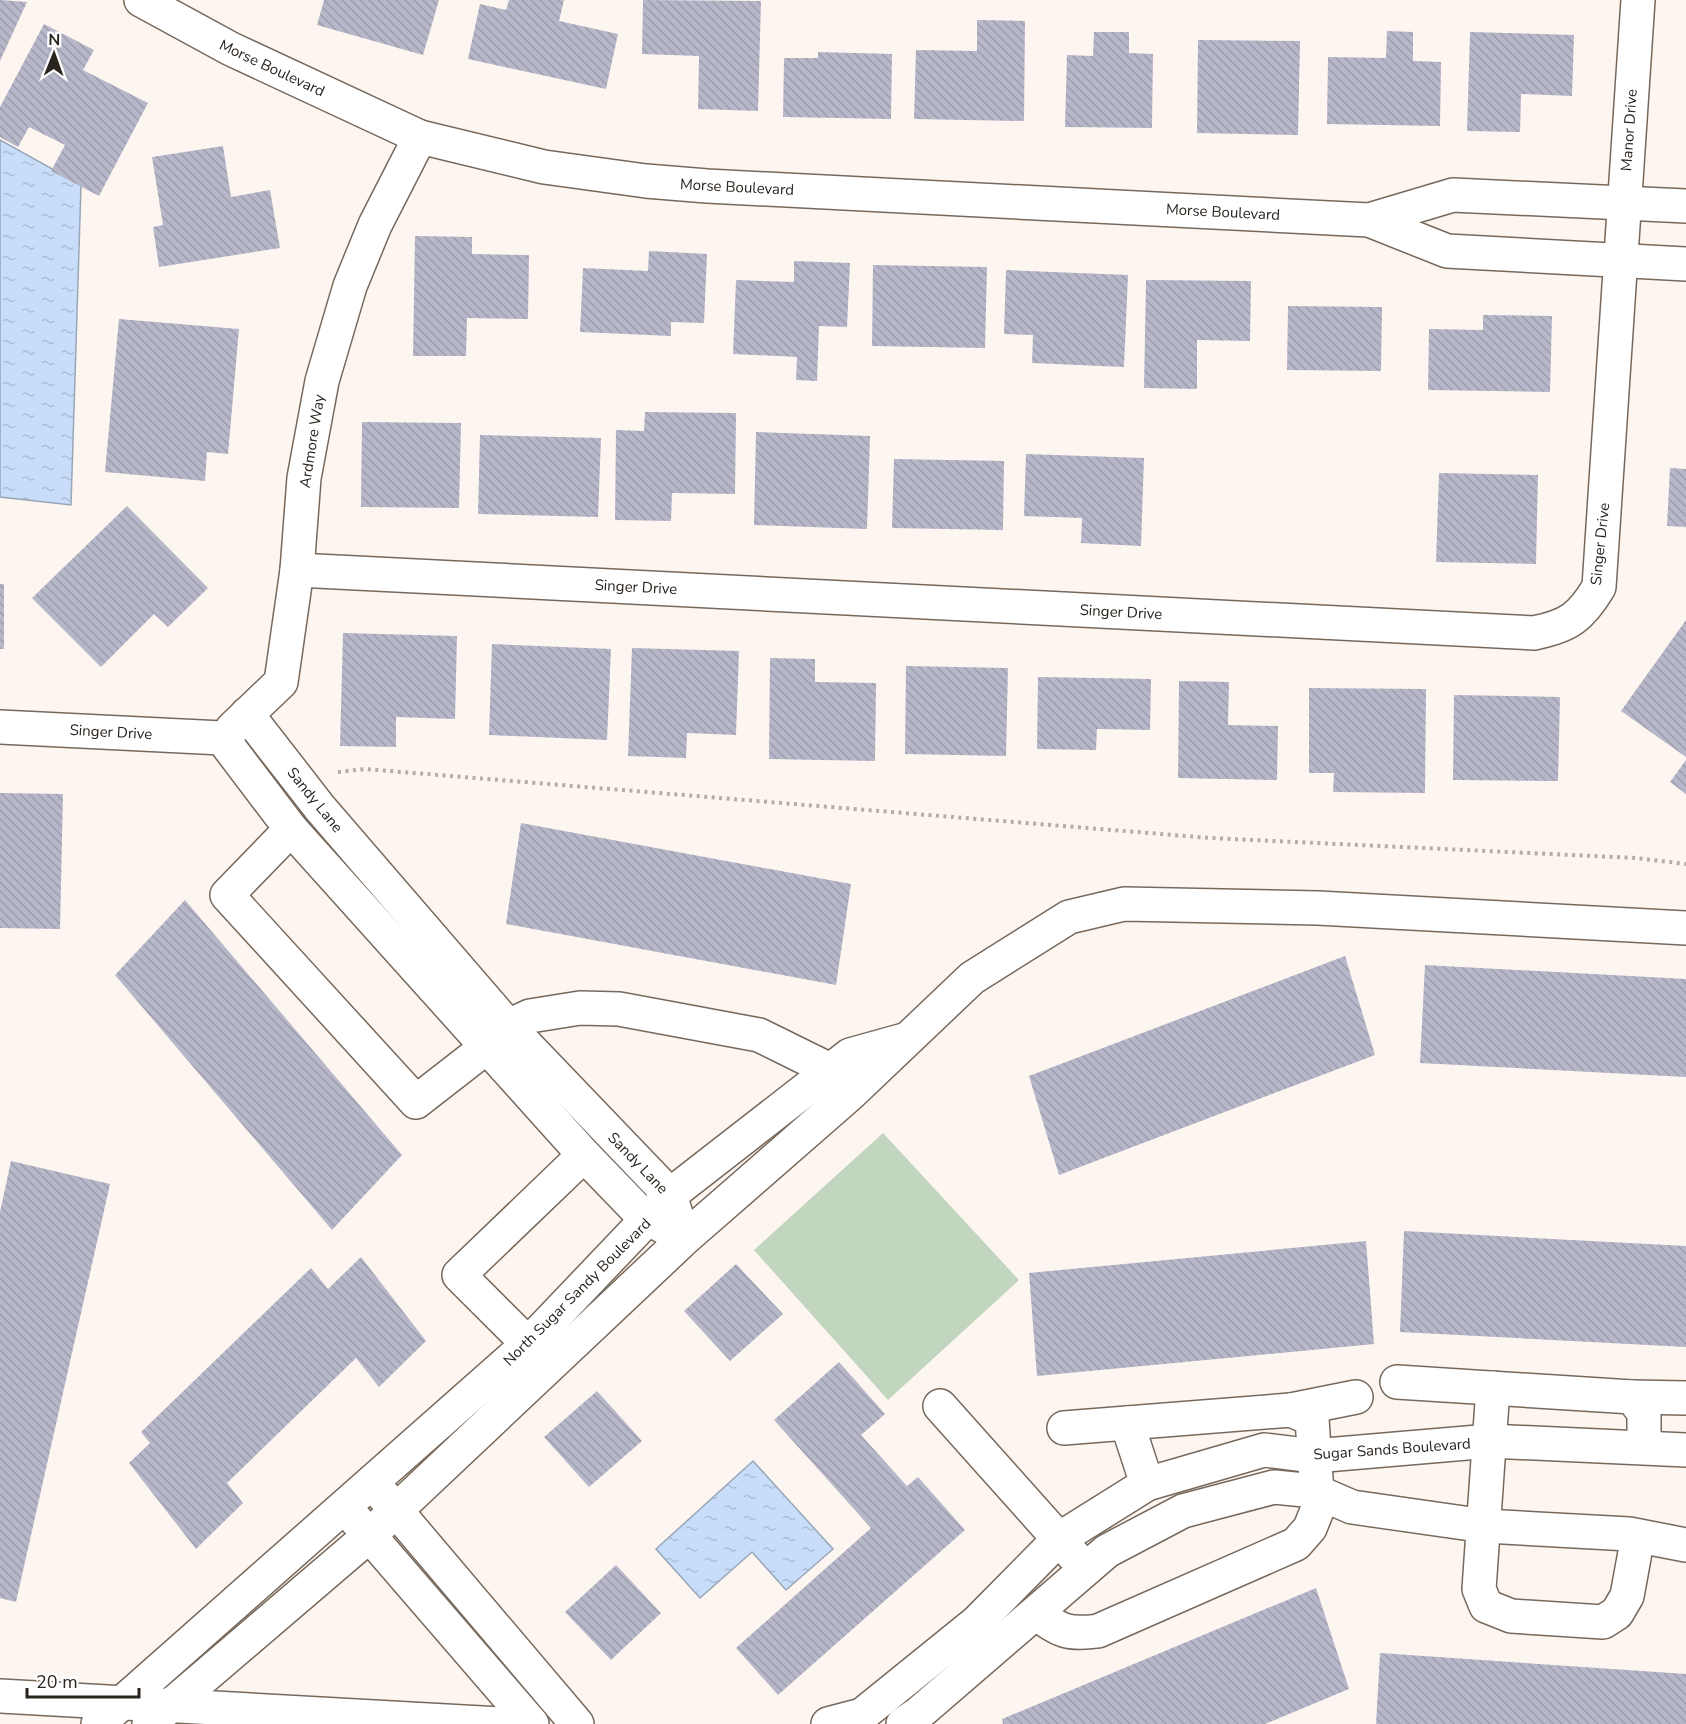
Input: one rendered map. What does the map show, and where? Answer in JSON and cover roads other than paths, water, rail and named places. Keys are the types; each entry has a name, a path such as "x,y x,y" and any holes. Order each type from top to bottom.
{"street":[{"name":"Morse Boulevard","path":"141,0 231,50 420,137 544,167 646,182 1370,219 1453,195 1686,206"},
{"name":"Manor Drive","path":"1620,260 1638,0"},
{"name":"Ardmore Way","path":"222,738 281,681 297,570 304,478 322,381 350,285 375,225 420,137"},
{"name":"Morse Boulevard","path":"1370,219 1447,251 1686,264"},
{"name":"Singer Drive","path":"297,570 1534,633 1561,627 1585,610 1599,587 1620,260"},
{"name":"Sandy Lane","path":"247,714 498,1036 584,1155 641,1214 660,1207"},
{"name":"Singer Drive","path":"0,727 222,738"},
{"name":"Sandy Lane","path":"222,738 291,829 498,1036 660,1207 685,1238"},
{"path":"291,829 227,895 416,1102 498,1036 530,1016 580,1008 619,1009 759,1035 831,1070"},
{"name":"North Sugar Sandy Boulevard","path":"160,1714 397,1511 685,1238 850,1094 972,978 1069,917 1124,903 1318,908 1686,928"},
{"name":"North Sugar Sandy Boulevard","path":"98,1724 528,1344 660,1207 850,1055 908,1039"},
{"path":"528,1344 459,1275 584,1155"},
{"path":"1396,1382 1632,1397 1686,1398"},
{"path":"1493,1388 1479,1589 1486,1606 1511,1616 1603,1623 1617,1613 1627,1596 1638,1536"},
{"path":"1064,1428 1291,1410 1356,1397"},
{"path":"1632,1397 1644,1413 1644,1446"},
{"path":"940,1406 1087,1571"},
{"path":"1036,1612 1053,1626 1071,1634 1098,1631 1296,1545 1310,1528 1318,1508 1312,1419 1291,1410"},
{"path":"1127,1423 1147,1484"},
{"name":"Sugar Sands Boulevard","path":"828,1724 862,1715 977,1622 1059,1539 1147,1484 1264,1450 1314,1456 1490,1441 1644,1446 1686,1450"},
{"path":"373,1483 577,1724"},
{"path":"903,1724 918,1714 1087,1571 1107,1551 1183,1511 1274,1487 1316,1491 1352,1507 1485,1526 1638,1536 1686,1545"},
{"path":"344,1508 370,1535 532,1724"},
{"path":"0,1696 123,1702 160,1714 500,1724"}],"water":[{"path":"0,140 81,185 71,505 0,497"},
{"path":"753,1461 833,1549 786,1590 752,1552 700,1598 656,1549"}]}
